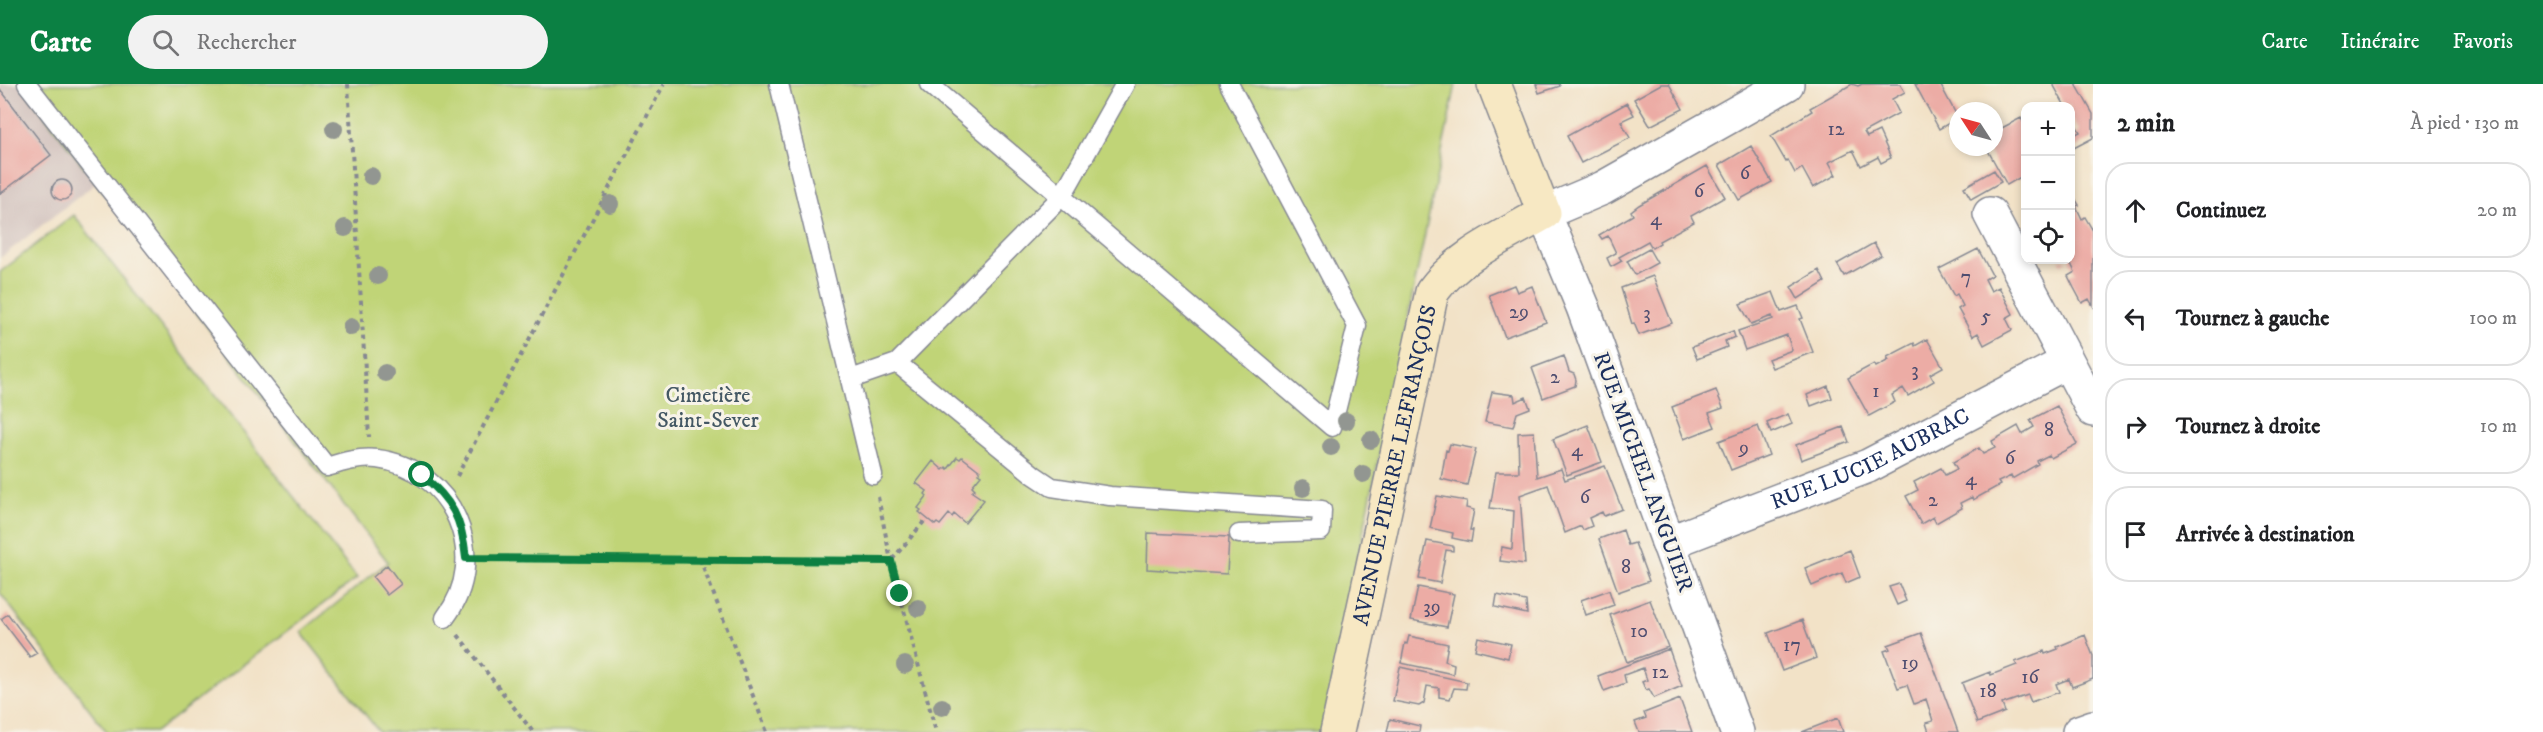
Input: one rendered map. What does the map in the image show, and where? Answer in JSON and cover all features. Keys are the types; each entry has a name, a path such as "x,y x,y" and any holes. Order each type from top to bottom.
{"street":[{"path":"1494,84 1544,213 1603,188 1787,84"},
{"name":"RUE MICHEL ANGUIER","path":"1544,213 1583,307 1737,732"},
{"name":"AVENUE PIERRE LEFRANÇOIS","path":"1337,732 1432,292 1445,274 1465,259 1544,213"},
{"path":"1990,214 2093,410"},
{"name":"RUE LUCIE AUBRAC","path":"1668,543 1868,466 2067,362"},
{"path":"2079,732 2093,727"}],"lane":[{"path":"27,84 327,467 351,460 370,459 400,464 422,475 446,498 455,511 464,534 466,558 463,583 454,606 445,618"},
{"path":"779,84 873,475"},
{"path":"929,84 1332,427 1357,326 1229,84"},
{"path":"851,379 897,363 1062,196 1125,84"},
{"path":"897,363 1034,475 1052,487 1110,496 1322,510 1321,531 1239,534"}],"path":[{"path":"348,84 370,459"},
{"path":"446,498 664,84"},
{"path":"873,475 891,561 936,732"},
{"path":"891,561 927,518"},
{"path":"466,558 891,561"},
{"path":"700,559 767,732"},
{"path":"445,618 532,732"}],"shaded area":[{"path":"0,84 20,84 96,183 0,258"}],"green space":[{"name":"Cimetière Saint-Sever","path":"20,84 1456,84 1322,732 379,732 301,632 388,562"},
{"path":"74,215 357,578 155,732 107,732 0,593 0,272"}],"building":[{"path":"1536,84 1559,84 1560,86 1539,93"},
{"path":"1661,84 1669,84 1683,109 1650,126 1634,99"},
{"path":"1852,84 1858,86 1862,84 1900,84 1905,92 1892,99 1899,113 1864,132 1867,137 1879,131 1891,158 1881,163 1878,157 1861,166 1853,150 1829,162 1836,175 1813,188 1802,168 1795,173 1788,160 1786,162 1771,136 1812,111 1810,108"},
{"path":"1915,84 1940,84 1950,102 1949,123 1939,129"},
{"path":"2053,84 2076,84 2093,114 2093,138 2075,147 2075,134 2080,132 2075,124 2075,102 2063,102"},
{"path":"0,89 51,155 0,194"},
{"path":"1627,103 1634,115 1621,121 1630,138 1581,163 1567,136"},
{"path":"2021,118 2021,177 2007,185 1991,156 2003,156 2003,127"},
{"path":"1751,146 1772,182 1739,200 1719,165"},
{"path":"1707,166 1725,197 1691,216 1694,222 1659,241 1660,243 1652,248 1648,241 1619,257 1622,261 1611,267 1607,258 1616,253 1608,236 1602,239 1599,235 1633,215 1631,211 1639,205"},
{"path":"1994,170 2001,182 1971,199 1964,187"},
{"path":"62,180 69,183 72,190 69,197 62,200 55,197 52,190 55,183"},
{"path":"2075,198 2082,219 2085,217 2093,231 2093,306 2089,299 2082,303 2074,288 2068,276 2075,272 2071,264 2075,264"},
{"path":"1874,243 1881,255 1844,276 1837,264"},
{"path":"1649,249 1657,263 1635,275 1627,261"},
{"path":"1978,249 1992,275 1985,279 1991,291 1999,287 2013,314 2006,318 2012,330 1984,345 1978,333 1973,336 1958,309 1963,306 1957,294 1954,296 1939,269"},
{"path":"1819,270 1825,282 1798,299 1791,287"},
{"path":"1653,276 1672,323 1639,335 1634,323 1632,324 1621,288"},
{"path":"1514,285 1517,292 1532,286 1546,322 1505,337 1489,295"},
{"path":"1773,292 1781,312 1798,306 1803,318 1800,319 1813,352 1772,368 1768,359 1792,350 1787,335 1745,350 1738,331 1773,319 1772,316 1751,324 1740,304"},
{"path":"1733,331 1735,337 1725,341 1727,347 1697,359 1692,347"},
{"path":"1927,339 1943,367 1930,374 1934,381 1908,396 1903,388 1892,395 1895,402 1869,416 1848,378 1874,364 1876,367 1889,360 1887,357"},
{"path":"1564,356 1569,372 1574,374 1575,386 1543,398 1532,368"},
{"path":"1828,386 1832,398 1811,406 1807,395"},
{"path":"1716,390 1723,408 1709,413 1715,427 1684,439 1672,407"},
{"path":"1492,392 1514,395 1515,402 1526,397 1530,408 1517,413 1513,427 1485,422"},
{"path":"2057,406 2077,444 2051,458 2049,455 2037,461 2038,464 2012,479 2011,476 1998,482 2000,485 1973,500 1972,497 1960,503 1962,508 1936,523 1933,517 1921,524 1906,496 1918,490 1914,482 1941,468 1945,475 1957,469 1953,462 1979,448 1983,454 1995,448 1992,441 2018,426 2022,434 2034,427 2030,420"},
{"path":"1788,414 1792,424 1771,433 1767,423"},
{"path":"1588,425 1602,462 1567,475 1553,439"},
{"path":"1758,426 1769,455 1731,470 1719,441"},
{"path":"1843,427 1849,442 1801,460 1796,445"},
{"path":"1534,432 1537,477 1561,469 1565,480 1605,466 1622,509 1604,516 1602,512 1589,518 1592,526 1583,530 1581,526 1565,533 1548,485 1520,495 1525,564 1500,561 1502,547 1512,549 1514,511 1490,508 1496,472 1519,472 1518,433"},
{"path":"1450,444 1476,449 1467,485 1441,479 1446,450 1448,451"},
{"path":"957,457 960,459 962,457 980,471 978,473 981,475 972,486 975,489 972,492 984,500 965,523 954,514 952,517 949,514 940,525 937,523 935,525 919,512 921,510 918,508 927,496 925,494 927,491 916,483 933,461 943,470 946,467 948,469"},
{"path":"1437,496 1467,501 1466,508 1474,510 1470,530 1473,530 1471,542 1452,538 1453,533 1430,528"},
{"path":"1623,530 1628,545 1635,543 1649,581 1618,592 1599,539"},
{"path":"1148,533 1229,537 1227,574 1147,569"},
{"path":"1427,541 1453,546 1453,551 1446,550 1440,583 1419,579"},
{"path":"1850,550 1860,577 1846,583 1842,573 1812,586 1805,568"},
{"path":"387,565 401,584 387,595 373,577"},
{"path":"1899,584 1906,601 1897,605 1889,587"},
{"path":"1418,587 1454,594 1447,627 1411,620"},
{"path":"1609,590 1614,605 1586,615 1581,600"},
{"path":"1497,595 1526,601 1527,614 1495,607"},
{"path":"1650,600 1668,647 1627,662 1610,615"},
{"path":"8,614 37,653 30,657 1,619"},
{"path":"1802,620 1816,658 1782,671 1768,633"},
{"path":"1921,633 1958,732 1929,732 1926,723 1933,721 1926,699 1914,704 1907,685 1898,688 1884,651 1890,649 1888,645"},
{"path":"2085,635 2093,656 2093,679 2072,687 2069,679 2056,684 2059,692 2031,702 2028,695 2002,704 2005,712 1977,723 1962,683 2017,665 2015,662 2044,651 2045,654 2058,649 2057,647"},
{"path":"1409,636 1448,644 1445,661 1454,664 1453,674 1401,663 1405,643 1407,644"},
{"path":"1478,637 1511,644 1508,658 1475,650"},
{"path":"1669,649 1682,686 1654,698 1642,682 1647,680 1643,668 1624,675 1626,683 1604,691 1598,676"},
{"path":"1400,667 1467,682 1466,689 1454,688 1450,699 1439,697 1439,688 1427,686 1424,703 1419,706 1393,701"},
{"path":"1680,699 1692,732 1639,732 1635,722 1646,718 1644,713"},
{"path":"1838,718 1843,732 1802,732"},
{"path":"1390,719 1420,726 1419,732 1387,732"}],"route":[{"path":"422,475 441,491 455,511 464,534 466,558 891,561 900,594"}]}
